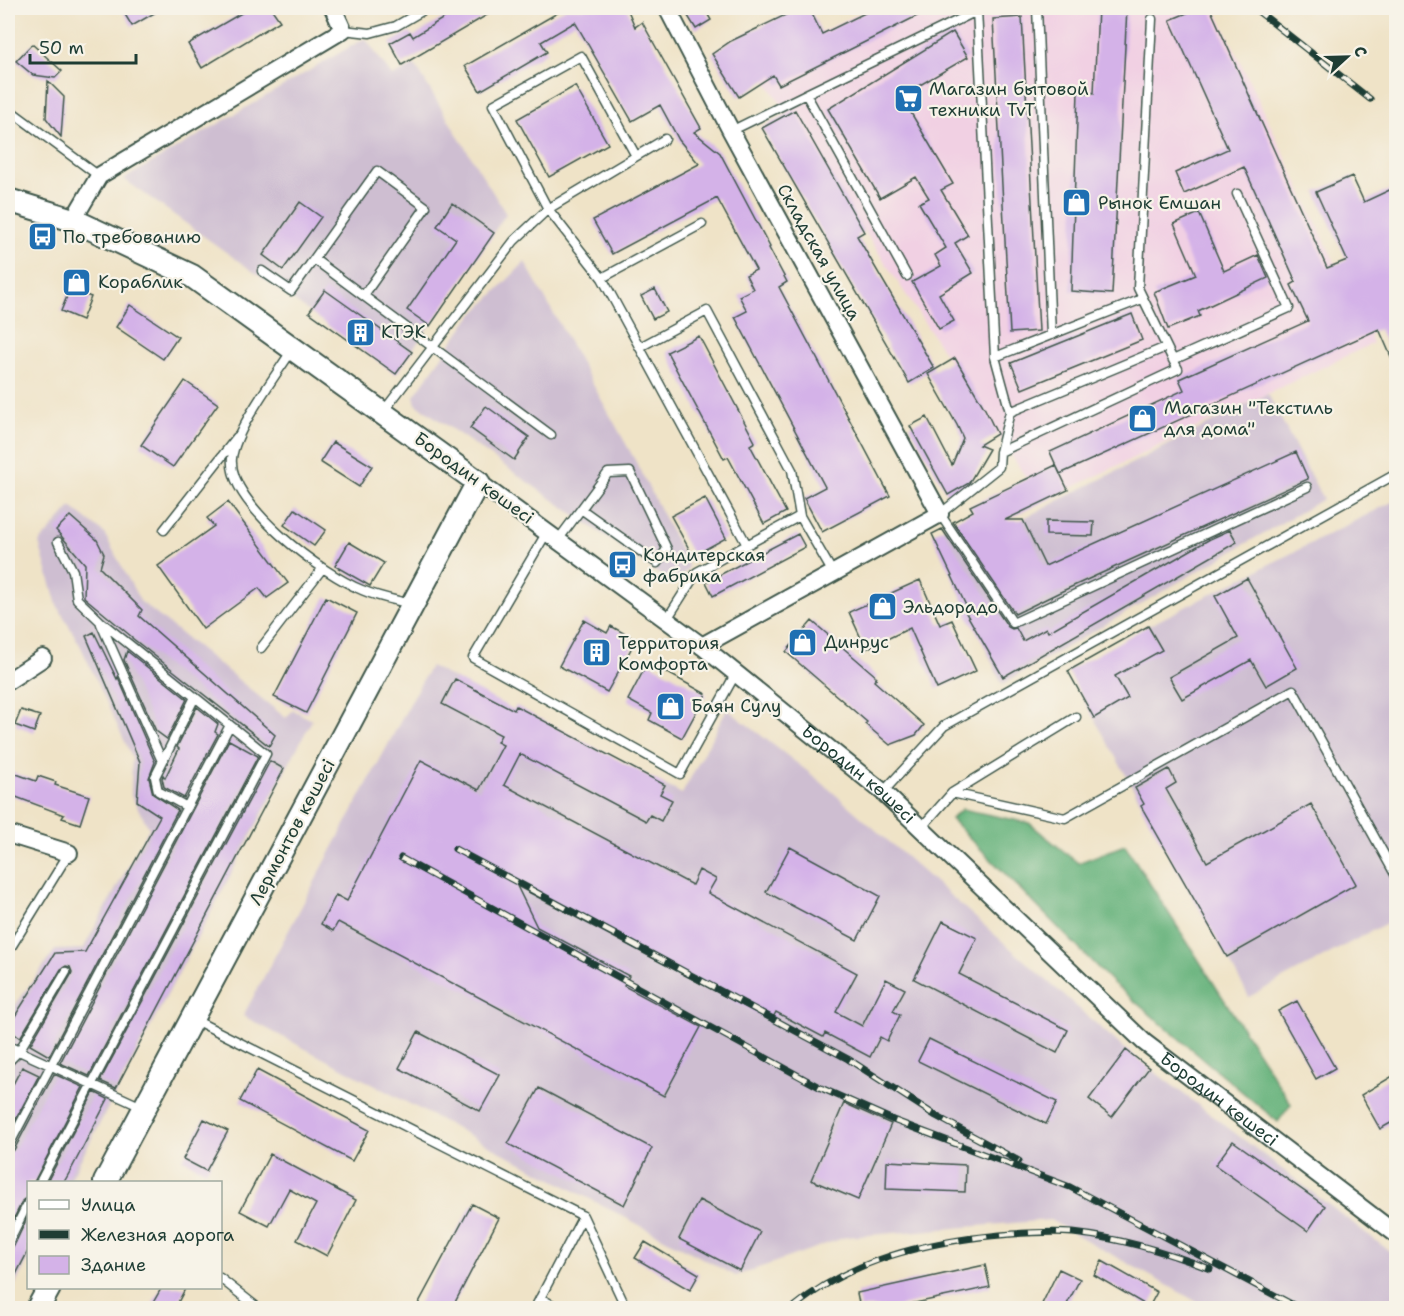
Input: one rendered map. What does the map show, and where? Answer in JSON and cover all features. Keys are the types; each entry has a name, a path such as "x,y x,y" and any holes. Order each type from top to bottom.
{"street":[{"path":"73,220 99,176 343,30 333,8"},
{"name":"Складская улица","path":"667,8 731,131 940,514"},
{"name":"Бородин көшесі","path":"8,200 73,220 192,276 294,347 667,619 883,792 1144,1042 1396,1234"},
{"name":"Лермонтов көшесі","path":"106,1181 478,482"},
{"path":"702,646 940,514"},
{"path":"8,681 43,658"},
{"path":"8,834 69,853"},
{"path":"38,1308 48,1289"}],"lane":[{"path":"343,30 370,33 396,26 427,8"},
{"path":"1037,8 1051,335"},
{"path":"731,131 980,9 995,357 1010,412 1000,452 999,467 940,514 1012,623 1307,487"},
{"path":"1000,452 1178,369 1138,288 1152,19"},
{"path":"636,156 581,56 493,105 548,209 602,278 747,544"},
{"path":"806,94 907,276"},
{"path":"8,118 11,111 99,176"},
{"path":"383,412 514,241 548,209 665,139"},
{"path":"262,272 291,291 377,171 426,207 364,295"},
{"path":"1173,360 1289,308 1237,194"},
{"path":"602,278 702,224"},
{"path":"314,259 551,435"},
{"path":"995,357 1142,298"},
{"path":"640,347 708,311 792,471 800,516 833,573"},
{"path":"164,530 239,435 294,347"},
{"path":"1010,412 1166,347"},
{"path":"239,435 232,458 237,484 268,524 322,569 364,591 413,605"},
{"path":"581,509 657,563 667,549 630,472 608,473 581,509 553,536 473,658 680,774 736,673"},
{"path":"883,792 944,726 1396,474"},
{"path":"667,619 697,572 800,516"},
{"path":"40,1181 266,754 100,621 77,599 73,572 58,542"},
{"path":"261,648 322,569"},
{"path":"100,621 162,761"},
{"path":"952,793 1065,818 1293,690 1396,876"},
{"path":"187,807 158,791 155,777 195,697"},
{"path":"921,828 952,793 1076,717"},
{"path":"8,1147 230,725"},
{"path":"8,952 69,853"},
{"path":"8,1062 19,1051 66,972"},
{"path":"193,1019 583,1216 626,1308"},
{"path":"8,1046 145,1108"},
{"path":"8,1243 27,1205"},
{"path":"535,1308 583,1216"},
{"path":"222,1280 258,1308"},
{"path":"540,1298 558,1308"}],"shaded area":[{"name":"Рынок Емшан","path":"871,8 1215,8 1373,343 1042,502 755,64"},
{"path":"365,38 392,76 415,65 506,214 396,374 124,179"},
{"path":"525,262 636,462 689,567 675,585 416,404 414,396 467,321"},
{"path":"1268,394 1323,499 1002,684 932,534 964,516 977,542"},
{"path":"1396,500 1396,918 1249,997 1068,671 1148,626"},
{"path":"71,507 104,533 140,601 286,718 293,710 312,720 70,1181 27,1181 27,1262 8,1299 8,1015 55,950 83,949 149,828 131,796 132,757 80,645 57,605 39,543"},
{"path":"430,666 514,710 516,706 682,794 727,709 820,781 1126,1050 1396,1256 1396,1308 1208,1308 1050,1220 846,1237 736,1276 243,1016"}],"green space":[{"path":"962,809 1029,823 1078,863 1125,845 1291,1104 1278,1122 1113,983 951,819"}],"building":[{"path":"121,8 163,8 132,26"},
{"path":"250,8 271,8 280,21 202,68 188,44"},
{"path":"460,8 499,8 402,65 390,43 410,32 413,37"},
{"path":"566,8 627,8 635,27 642,22 701,128 694,132 720,153 770,247 787,282 779,287 890,496 822,532 804,498 825,487 735,317 747,311 739,296 753,289 746,275 756,270 717,198 612,254 593,220 699,164 679,140 660,105 632,121 575,22 541,42 547,52 480,91 465,66"},
{"path":"683,8 704,8 711,20 696,29"},
{"path":"800,8 809,8 822,34 875,8 933,8 779,85 773,75 739,97 712,54 731,41"},
{"path":"1098,8 1127,8 1112,294 1071,291 1078,92 1094,93"},
{"path":"1199,8 1210,8 1327,268 1347,260 1316,192 1352,176 1364,202 1396,187 1396,368 1379,329 1060,474 1050,452 1184,390 1179,379 1308,321 1291,285 1296,282 1244,167 1184,194 1175,173 1228,149 1170,20"},
{"path":"1022,17 1039,331 1010,333 993,19"},
{"path":"953,32 968,57 901,96 953,184 941,190 968,235 955,243 973,273 939,294 954,321 939,329 912,282 941,266 935,255 946,248 919,203 929,198 916,177 880,198 828,109"},
{"path":"32,44 62,71 55,78 33,75 16,61"},
{"path":"48,81 64,97 61,137 46,118"},
{"path":"575,86 608,144 549,177 517,119"},
{"path":"795,110 864,232 857,236 934,368 909,383 762,128"},
{"path":"300,202 321,217 283,270 263,255"},
{"path":"452,203 494,233 430,326 407,310 456,239 437,226"},
{"path":"1199,213 1224,271 1258,255 1268,278 1198,311 1200,316 1168,329 1154,292 1196,275 1174,224"},
{"path":"70,289 91,297 82,320 61,311"},
{"path":"655,289 667,312 653,319 641,296"},
{"name":"КТЭК","path":"325,290 412,352 396,374 309,312"},
{"path":"130,305 178,337 163,359 116,327"},
{"path":"1132,314 1142,340 1022,389 1011,363"},
{"path":"699,336 755,442 750,445 786,512 764,524 728,457 724,459 667,352"},
{"path":"955,358 997,434 979,445 989,449 969,483 948,495 910,426 927,417 952,465 963,438 928,374"},
{"path":"185,381 218,404 173,467 141,445"},
{"path":"486,406 529,437 514,460 470,428"},
{"path":"333,442 372,466 359,487 320,462"},
{"path":"1296,452 1308,479 1015,614 953,522 973,511 970,506 1056,465 1068,490 1005,520 1023,520 1045,566"},
{"path":"705,498 726,538 693,556 671,516"},
{"path":"228,502 288,583 267,598 259,588 203,629 158,566 214,526 207,518"},
{"path":"295,509 326,530 314,546 284,525"},
{"path":"70,516 97,540 104,554 100,568 142,610 139,616 275,735 269,746 132,638 84,597 85,564 56,530"},
{"path":"1046,521 1094,522 1093,536 1046,535"},
{"path":"942,529 1008,627 1016,628 1023,641 1046,628 1048,632 1210,539 1230,530 1237,542 1003,677 966,613 969,612 932,534"},
{"path":"798,534 805,547 713,596 706,582"},
{"path":"349,542 384,563 370,586 335,566"},
{"path":"1247,578 1297,668 1266,686 1251,660 1182,699 1169,677 1238,638 1215,596"},
{"path":"920,580 940,625 952,620 976,671 937,689 910,628 866,649 849,612"},
{"path":"326,597 357,613 306,713 274,697"},
{"name":"Территория Комфорта","path":"584,620 607,633 611,626 636,640 607,692 559,666"},
{"path":"812,621 877,677 874,681 924,725 916,735 890,745 865,724 867,722 786,652"},
{"path":"1148,626 1162,650 1115,676 1128,698 1094,718 1068,671"},
{"path":"94,632 117,679 118,677 155,762 149,778 153,794 178,810 49,1056 30,1045 71,975 70,967 66,966 61,969 20,1038 8,1027 55,953 85,952 160,816 137,801 140,762 86,636"},
{"path":"127,651 187,699 167,739 156,731 124,660"},
{"name":"Баян Сулу","path":"648,662 706,694 682,738 649,720 652,713 628,700"},
{"path":"455,679 514,710 516,706 665,785 660,794 672,800 661,821 650,815 646,821 520,754 504,785 692,885 699,870 716,879 708,893 857,973 836,1012 862,1026 886,979 905,989 893,1011 900,1015 887,1041 880,1037 870,1057 825,1033 823,1037 776,1012 771,1021 517,886 537,927 629,976 624,986 701,1027 664,1096 338,922 333,931 321,924 336,895 347,901 421,760 479,790 503,745 497,742 501,735 442,704"},
{"path":"197,707 218,724 215,732 218,734 184,798 164,787 162,778 163,775 165,778"},
{"path":"21,710 40,716 34,732 15,725"},
{"path":"229,740 258,756 89,1076 60,1063"},
{"path":"270,761 284,769 116,1088 100,1081"},
{"path":"1169,769 1176,783 1166,789 1207,862 1311,804 1356,884 1227,957 1141,806 1144,804 1135,788"},
{"path":"8,771 36,781 38,776 56,782 55,785 89,796 80,824 62,818 64,815 8,794"},
{"path":"790,847 880,896 857,940 766,892"},
{"path":"943,921 977,938 959,974 1068,1030 1057,1053 914,979"},
{"path":"1297,1001 1335,1068 1316,1079 1278,1011"},
{"path":"418,1032 500,1075 480,1111 399,1068"},
{"path":"929,1039 1057,1102 1046,1124 918,1061"},
{"path":"1126,1050 1149,1068 1112,1117 1089,1099"},
{"path":"22,1067 39,1075 8,1134 8,1083 12,1086"},
{"path":"257,1070 369,1130 352,1161 240,1101"},
{"path":"54,1074 83,1087 35,1181 27,1181 27,1198 23,1200 8,1230 8,1153 14,1150"},
{"path":"1396,1074 1396,1120 1380,1129 1361,1095"},
{"path":"539,1088 652,1148 624,1205 508,1144"},
{"path":"94,1092 108,1099 65,1181 48,1181"},
{"path":"844,1103 891,1124 858,1200 811,1180"},
{"path":"204,1119 228,1131 206,1171 183,1159"},
{"path":"1233,1141 1325,1206 1308,1231 1215,1165"},
{"path":"270,1154 356,1200 327,1256 297,1240 316,1204 289,1189 269,1226 240,1211"},
{"path":"887,1161 966,1165 965,1192 886,1189"},
{"path":"699,1200 760,1232 740,1271 679,1239"},
{"path":"472,1204 499,1218 452,1308 416,1308"},
{"path":"27,1218 27,1253 8,1290 8,1249 14,1246"},
{"path":"645,1242 699,1274 690,1290 635,1258"},
{"path":"1102,1261 1157,1292 1149,1307 1094,1275"},
{"path":"985,1265 990,1287 892,1308 860,1308 857,1293"},
{"path":"1059,1269 1080,1279 1065,1308 1040,1308"},
{"path":"161,1289 185,1289 175,1308 150,1308"}],"railway":[{"path":"1254,8 1370,99"},
{"path":"455,849 848,1059 936,1116 1019,1161"},
{"path":"401,858 821,1088 893,1120 1070,1187 1299,1308"},
{"path":"793,1308 839,1277 864,1265 917,1248 1000,1235 1055,1232 1090,1235 1143,1246 1210,1269"}],"place":[{"name":"Магазин бытовой техники TvT","path":"908,99"},
{"name":"Рынок Емшан","path":"1077,203"},
{"name":"По требованию","path":"42,237"},
{"name":"Кораблик","path":"77,282"},
{"name":"КТЭК","path":"360,332"},
{"name":"Магазин \"Текстиль для дома\"","path":"1143,418"},
{"name":"Кондитерская фабрика","path":"622,565"},
{"name":"Эльдорадо","path":"882,607"},
{"name":"Динрус","path":"803,642"},
{"name":"Территория Комфорта","path":"597,653"},
{"name":"Баян Сулу","path":"670,706"}]}
